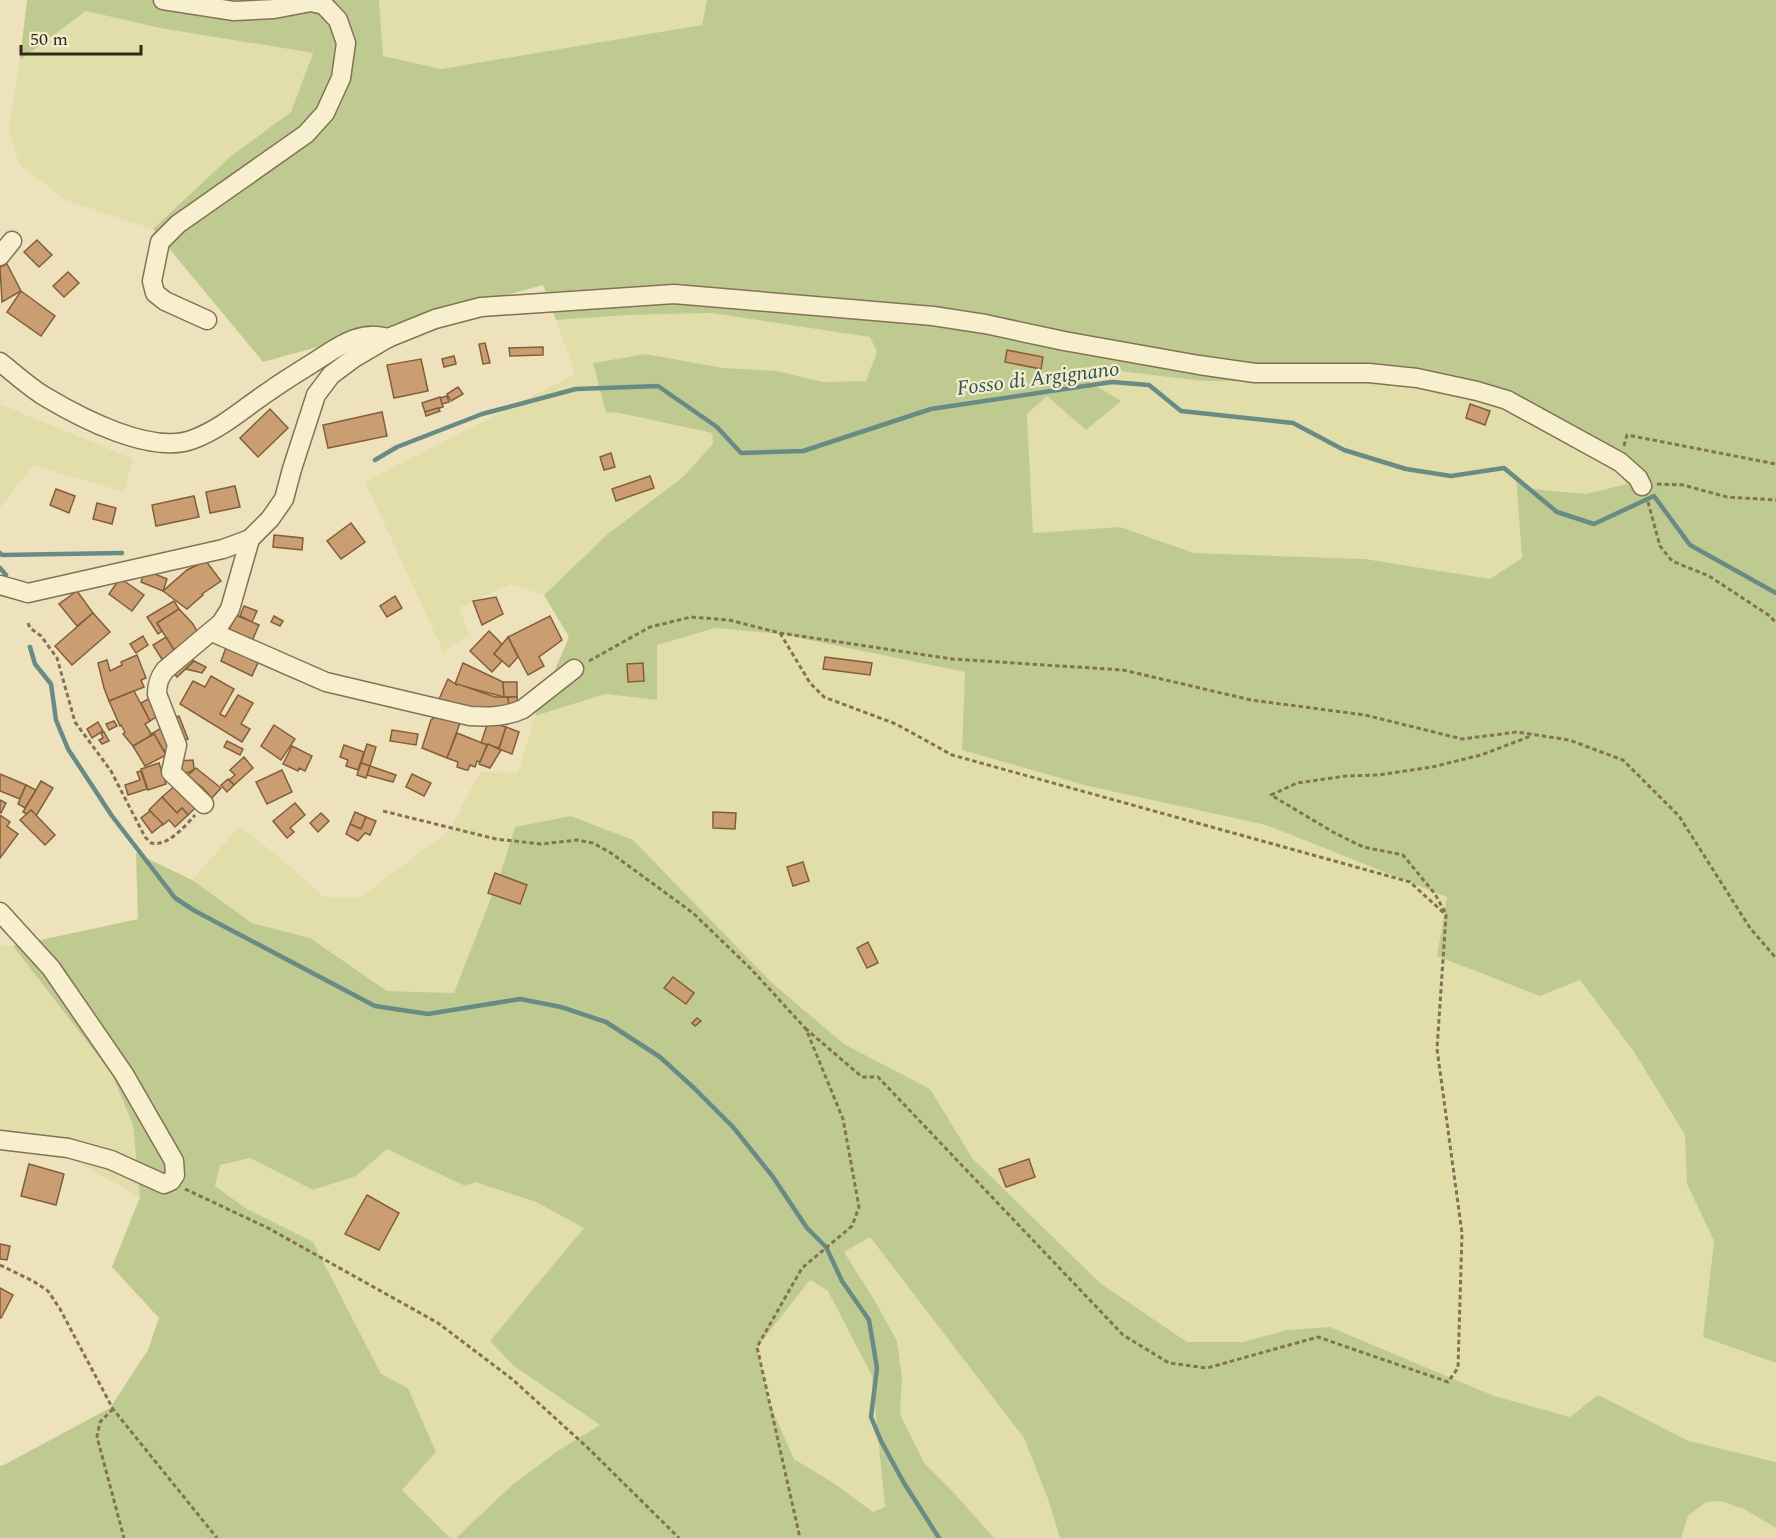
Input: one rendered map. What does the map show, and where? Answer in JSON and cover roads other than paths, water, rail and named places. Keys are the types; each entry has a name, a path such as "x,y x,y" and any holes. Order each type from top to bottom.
{"street":[{"path":"163,0 234,11 274,9 311,2 324,5 338,20 346,43 341,78 325,113 306,134 178,224 160,242 152,281 155,293 165,301 207,320"},
{"path":"0,256 12,241"},
{"path":"0,585 28,593 223,549 250,539 270,519 284,499 316,395 332,375 354,358 388,338 435,319 481,307 675,294 933,316 1199,366 1255,373 1369,373 1417,378 1507,400 1620,462 1630,469 1641,484"},
{"path":"0,362 43,395 91,420 141,440 172,443 192,440 229,421 343,343 377,334 388,338"},
{"path":"204,804 171,771 177,745 157,694 157,686 159,677 165,670 218,627 230,609 250,539"},
{"path":"212,632 326,682 470,716 487,717 514,713 523,709 574,669"},
{"path":"0,912 45,960 124,1074 174,1161 175,1175 171,1181 164,1184 111,1160 68,1148 0,1140"}],"waterway":[{"name":"Fosso di Argignano","path":"375,460 397,447 482,414 576,389 658,386 717,427 741,453 803,451 931,409 1112,382 1149,385 1181,411 1293,423 1344,450 1406,469 1451,476 1504,468 1557,512 1594,524 1654,496 1690,545 1776,593"},
{"name":"Fosso di Argignano","path":"0,553 2,555 122,553"},
{"path":"0,568 6,575"},
{"path":"30,647 35,664 51,684 56,720 68,749 112,816 175,898 195,911 375,1006 428,1014 520,999 561,1007 606,1022 660,1057 695,1089 733,1127 773,1177 807,1228 826,1247 842,1281 869,1320 877,1368 871,1417 904,1483 939,1538"}]}
